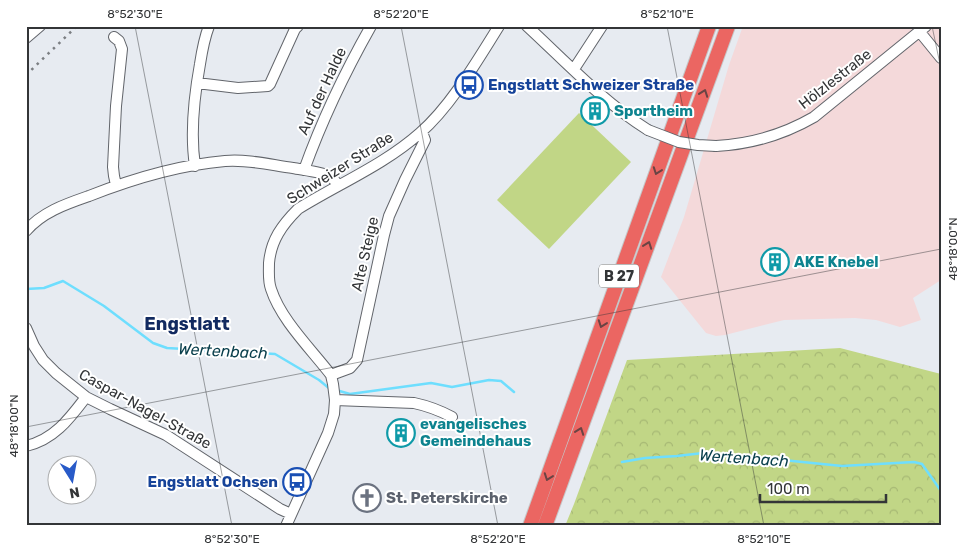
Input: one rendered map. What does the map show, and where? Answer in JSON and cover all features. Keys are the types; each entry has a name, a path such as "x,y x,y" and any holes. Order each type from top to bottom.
{"highway":[{"name":"B 27","path":"530,526 709,26"},
{"name":"B 27","path":"545,526 728,26"}],"street":[{"path":"26,38 40,26"},
{"path":"195,166 193,136 197,83 205,37 209,26"},
{"path":"197,83 238,88 268,86 298,26"},
{"name":"Auf der Halde","path":"304,170 323,120 371,26"},
{"name":"Schweizer Straße","path":"332,380 298,335 276,302 270,288 268,275 271,249 280,229 286,220 298,209 387,158 422,132 464,81 500,26"},
{"name":"Hölzlestraße","path":"527,26 629,118 648,130 679,142 716,146 765,139 798,127 814,117 923,29"},
{"path":"574,69 602,26"},
{"path":"923,29 941,58"},
{"path":"114,37 119,41 122,50 113,158 116,185"},
{"name":"Alte Steige","path":"332,380 350,368 356,360 389,216 425,140 422,132"},
{"path":"26,231 40,218 55,209 116,185 150,175 227,161 253,162 304,170 330,176 337,186"},
{"name":"Caspar-Nagel-Straße","path":"26,328 43,360 86,397 166,435 280,509 291,514"},
{"path":"286,526 328,432 334,414 335,400 332,380"},
{"path":"26,446 48,438 66,421 86,397"},
{"path":"335,400 426,405 452,417"}],"shaded area":[{"path":"743,26 941,26 941,280 913,298 921,320 900,327 876,320 855,318 784,320 716,336 706,333 661,277 684,217 729,65"}],"green space":[{"path":"579,113 631,162 549,249 497,200"},
{"path":"840,348 941,374 941,526 565,526 627,360"}],"waterway":[{"name":"Wertenbach","path":"26,289 44,288 63,281 104,306 153,343 167,348 275,354 319,380 330,389"},
{"name":"Wertenbach","path":"336,390 350,394 431,383 452,387 489,380 501,381 514,392"},
{"name":"Wertenbach","path":"622,462 703,453 842,466 914,462 922,464 941,491"}],"railway":[{"path":"26,75 77,26"}],"place":[{"name":"Engstlatt Schweizer Straße","path":"469,85"},
{"name":"Sportheim","path":"595,111"},
{"name":"AKE Knebel","path":"775,262"},
{"name":"evangelisches Gemeindehaus","path":"401,433"},
{"name":"Engstlatt Ochsen","path":"297,482"},
{"name":"St. Peterskirche","path":"367,498"}],"district":[{"name":"Engstlatt","path":"187,324"}]}
